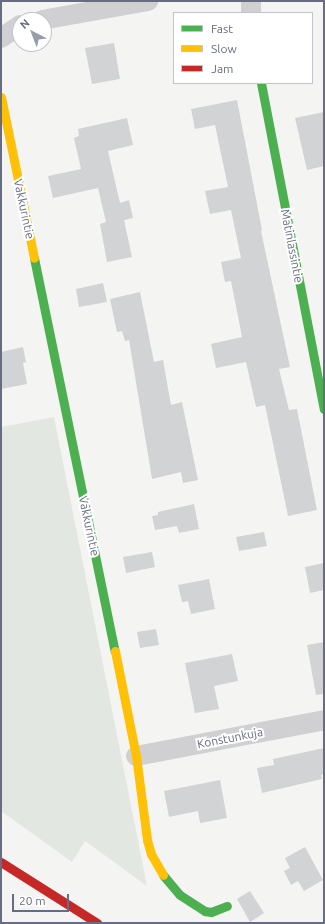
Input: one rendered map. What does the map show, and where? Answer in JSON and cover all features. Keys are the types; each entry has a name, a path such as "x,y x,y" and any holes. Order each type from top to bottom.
{"main road":[{"name":"Matinlassintie","path":"261,84 324,409"},
{"name":"Vakkurintie","path":"1,97 136,756 147,840 151,854 163,876 180,895 205,910 216,912 227,906"},
{"path":"1,862 97,923"}],"street":[{"path":"52,18 148,1"},
{"path":"251,1 251,12"},
{"path":"1,38 12,30"},
{"name":"Konstunkuja","path":"136,756 324,720"}],"shaded area":[{"path":"54,417 147,886 85,841 72,862 1,811 1,427"}],"building":[{"path":"114,43 120,79 92,84 85,48"},
{"path":"237,100 261,231 290,367 279,369 289,410 297,409 317,510 288,516 265,405 256,407 246,362 216,368 211,344 242,337 231,281 225,282 221,262 241,258 231,210 210,214 205,191 228,187 215,125 195,129 191,109"},
{"path":"324,112 324,166 307,170 295,118"},
{"path":"127,118 133,145 108,151 120,203 129,200 133,218 124,220 132,257 107,262 100,224 106,222 98,188 53,198 48,176 81,169 74,138 79,136 78,129"},
{"path":"103,283 107,302 79,307 76,289"},
{"path":"140,292 154,362 163,360 171,405 182,402 198,480 183,483 181,472 152,479 129,340 125,341 122,331 117,332 110,299"},
{"path":"23,347 26,362 23,363 27,384 1,389 1,352"},
{"path":"194,504 199,529 179,533 177,526 155,530 152,516 158,515 158,512"},
{"path":"264,532 267,546 239,551 236,537"},
{"path":"152,552 155,567 126,573 123,557"},
{"path":"324,563 324,590 310,593 305,567"},
{"path":"209,579 215,609 191,614 188,601 182,602 178,585"},
{"path":"156,629 159,645 140,648 137,632"},
{"path":"324,642 324,694 316,695 307,645"},
{"path":"232,654 238,681 214,686 219,709 195,713 185,663"},
{"path":"324,748 324,774 321,775 322,779 262,793 257,768 274,765 273,759"},
{"path":"220,780 227,818 200,823 198,811 169,817 164,791"},
{"path":"305,847 323,880 304,891 298,881 291,885 284,871 290,868 285,858"},
{"path":"250,891 264,913 250,922 237,899"}],"traffic: fast":[{"path":"261,84 324,409"},
{"path":"34,258 115,651"},
{"path":"163,875 180,895 205,911 211,912 227,906"}],"traffic: slow":[{"path":"1,97 34,258"},
{"path":"115,651 136,756 147,840 151,854 163,875"}],"traffic: jam":[{"path":"1,862 97,923"}]}
